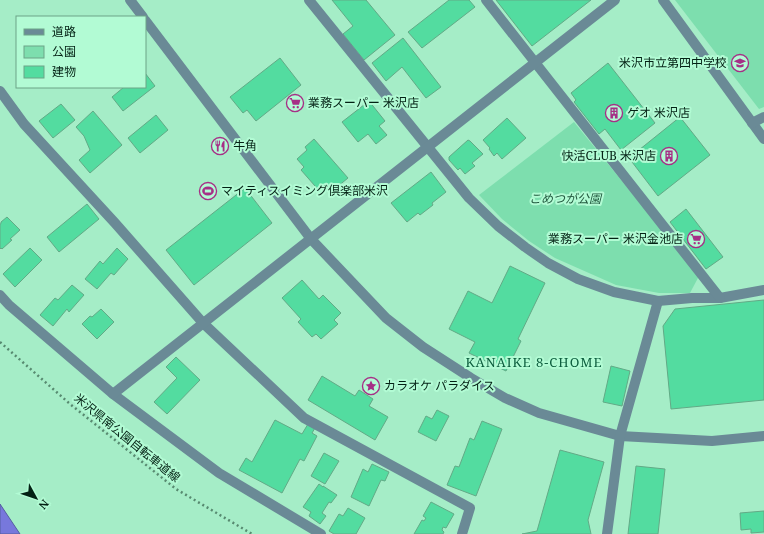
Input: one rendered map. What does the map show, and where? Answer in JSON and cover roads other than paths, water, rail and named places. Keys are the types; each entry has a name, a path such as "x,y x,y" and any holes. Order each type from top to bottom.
{"street":[{"path":"130,0 142,16"},
{"path":"309,0 469,198 498,226 548,263 578,279 614,292 658,301 692,298 720,298 764,290"},
{"path":"486,0 720,298"},
{"path":"113,394 615,0"},
{"path":"662,0 764,139"},
{"path":"146,21 311,239 386,318 422,347 505,398 539,413 620,436 712,441 764,436"},
{"path":"0,91 24,124 115,223 203,323 304,418 470,508 462,534"},
{"path":"752,123 764,116"},
{"path":"0,295 9,305 113,394 219,473 321,534"},
{"path":"607,534 620,436 658,301"}],"place":[{"name":"米沢市立第四中学校","path":"740,63"},
{"name":"業務スーパー 米沢店","path":"295,103"},
{"name":"ゲオ 米沢店","path":"614,113"},
{"name":"牛角","path":"220,146"},
{"name":"快活CLUB 米沢店","path":"669,156"},
{"name":"マイティスイミング倶楽部米沢","path":"208,191"},
{"name":"業務スーパー 米沢金池店","path":"696,239"},
{"name":"カラオケ パラダイス","path":"371,386"}],"district":[{"name":"KANAIKE 8-CHOME","path":"534,362"}],"park label":[{"name":"こめつが公園","path":"565,199"}]}
